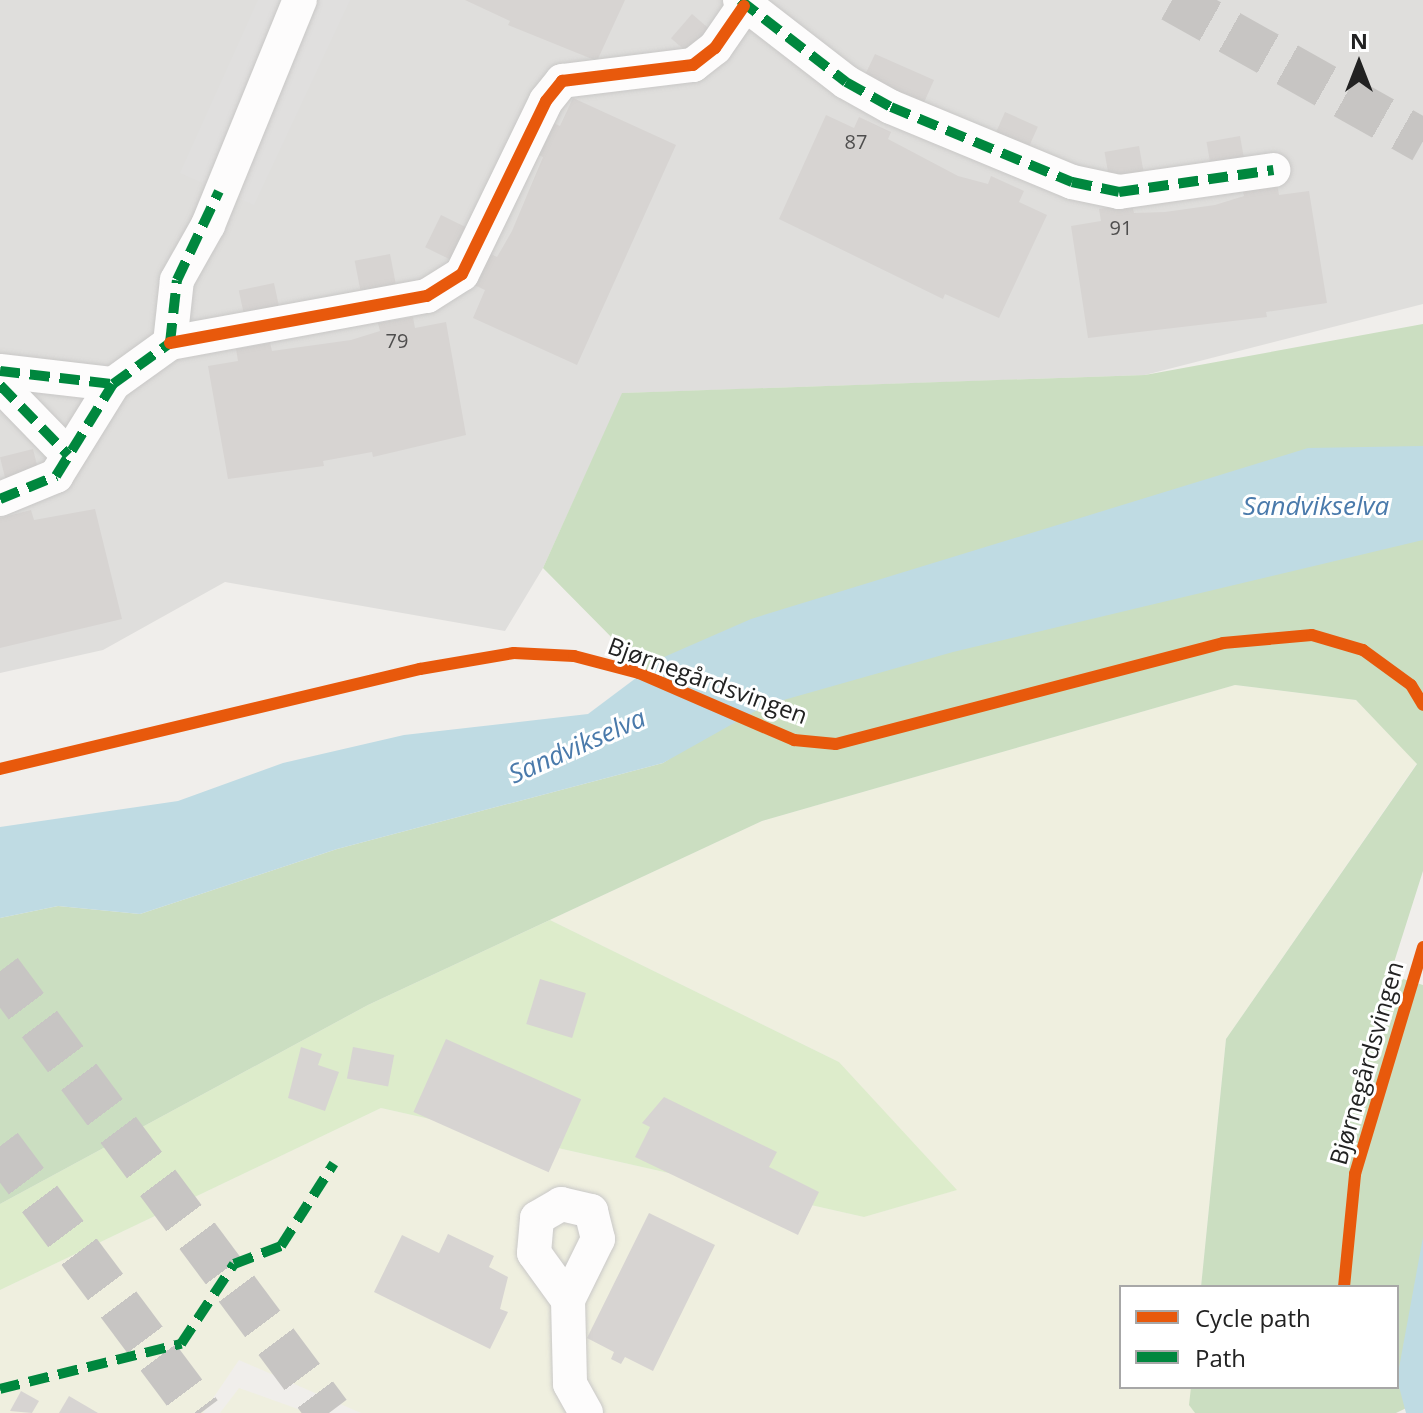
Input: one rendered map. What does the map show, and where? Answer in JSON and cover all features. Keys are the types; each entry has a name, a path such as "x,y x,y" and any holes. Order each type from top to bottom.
{"street":[{"path":"170,343 177,280 219,191 300,0"},
{"path":"0,499 56,476 113,384 170,343 427,296 462,274 546,101 562,81 693,65 715,48 742,3 846,82 891,107 1072,182 1119,192 1273,170"},
{"path":"0,371 113,384"},
{"path":"0,385 68,455"},
{"path":"568,1300 570,1384 586,1413"}],"shaded area":[{"path":"0,0 1423,0 1423,304 1145,375 623,393 543,568 505,631 225,582 103,650 0,673"},
{"path":"258,0 350,0 254,205 180,173"}],"green space":[{"path":"1423,324 1423,871 1390,975 1423,985 1423,1400 1396,1413 1195,1413 1189,1405 1191,1389 1399,1389 1399,1285 1201,1285 1226,1039 1417,764 1356,700 1235,685 762,821 368,1005 0,1204 0,918 58,906 140,914 337,849 663,763 707,734 543,568 622,393 1145,375"},
{"path":"1235,685 1356,700 1417,763 1226,1039 1201,1285 1119,1285 1119,1389 1191,1389 1195,1413 361,1413 239,1360 203,1413 0,1413 0,1290 381,1108 864,1217 956,1190 839,1062 550,920 762,821"},
{"path":"550,920 839,1062 957,1190 864,1217 381,1108 0,1290 0,1204 368,1005"},
{"path":"239,1388 309,1413 220,1413"}],"water":[{"name":"Sandvikselva","path":"1423,446 1423,540 953,652 766,705 663,763 337,849 140,914 58,906 0,918 0,827 178,801 283,763 404,735 588,714 664,657 751,619 1308,448"},
{"path":"1423,1237 1423,1413 1406,1413 1399,1387 1399,1368"}],"building":[{"path":"465,0 625,0 597,61 508,25 510,21"},
{"path":"692,14 709,29 688,53 671,38"},
{"path":"875,54 934,80 922,107 865,75"},
{"path":"573,98 676,145 577,365 473,318 485,290 474,285 489,253 497,257 512,231 543,157 534,153 549,121 560,126"},
{"path":"1005,112 1038,127 1026,154 993,139"},
{"path":"826,115 854,128 859,117 891,132 888,139 958,176 988,184 991,176 1024,191 1019,202 1047,215 999,318 945,294 943,299 779,219"},
{"path":"1240,136 1245,165 1212,170 1207,142"},
{"path":"1139,146 1144,175 1110,181 1105,152"},
{"path":"1277,183 1279,195 1309,191 1327,303 1266,312 1267,317 1088,338 1071,226 1101,221 1099,209 1132,204 1134,213 1165,212 1215,205 1244,196 1242,188"},
{"path":"441,215 468,228 452,261 425,247"},
{"path":"390,254 396,284 361,291 355,261"},
{"path":"274,283 280,312 245,320 239,290"},
{"path":"413,317 415,328 446,322 466,435 373,457 372,452 323,461 324,466 228,479 208,366 238,361 236,349 270,343 272,351 351,340 380,331 378,323"},
{"path":"33,449 40,478 7,486 0,457"},
{"path":"95,509 122,619 0,648 0,518 31,510 34,520"},
{"path":"540,979 586,993 572,1038 526,1024"},
{"path":"446,1039 581,1099 549,1172 413,1112"},
{"path":"301,1047 322,1054 318,1065 339,1072 325,1111 288,1098"},
{"path":"353,1047 394,1055 388,1086 347,1078"},
{"path":"664,1097 777,1152 769,1167 819,1192 798,1235 635,1157 650,1127 642,1123"},
{"path":"649,1213 715,1245 653,1371 625,1357 621,1364 611,1359 614,1352 587,1338"},
{"path":"448,1234 494,1256 489,1267 508,1277 500,1309 508,1312 490,1349 374,1292 402,1235 439,1253"},
{"path":"21,1391 39,1401 32,1413 10,1411"},
{"path":"69,1396 98,1413 59,1413"}],"tunnel":[{"path":"1172,0 1423,141"},
{"path":"0,971 329,1413"},
{"path":"0,1146 200,1413"}],"marked path":[{"path":"740,0 846,82 891,107 1072,182 1119,192 1273,170"},
{"path":"0,499 56,476 113,384 170,343 177,280 219,191"},
{"path":"0,371 113,384"},
{"path":"0,385 68,455"},
{"path":"0,1389 181,1344 234,1264 281,1246 334,1163"}],"cycle path":[{"path":"170,343 427,296 462,274 546,101 562,81 693,65 715,48 744,6"},
{"name":"Bjørnegårdsvingen","path":"0,769 420,669 514,653 574,656 639,673 794,740 836,744 1223,643 1312,635 1363,650 1411,685 1423,705"},
{"name":"Bjørnegårdsvingen","path":"1344,1285 1355,1174 1423,947"}]}
